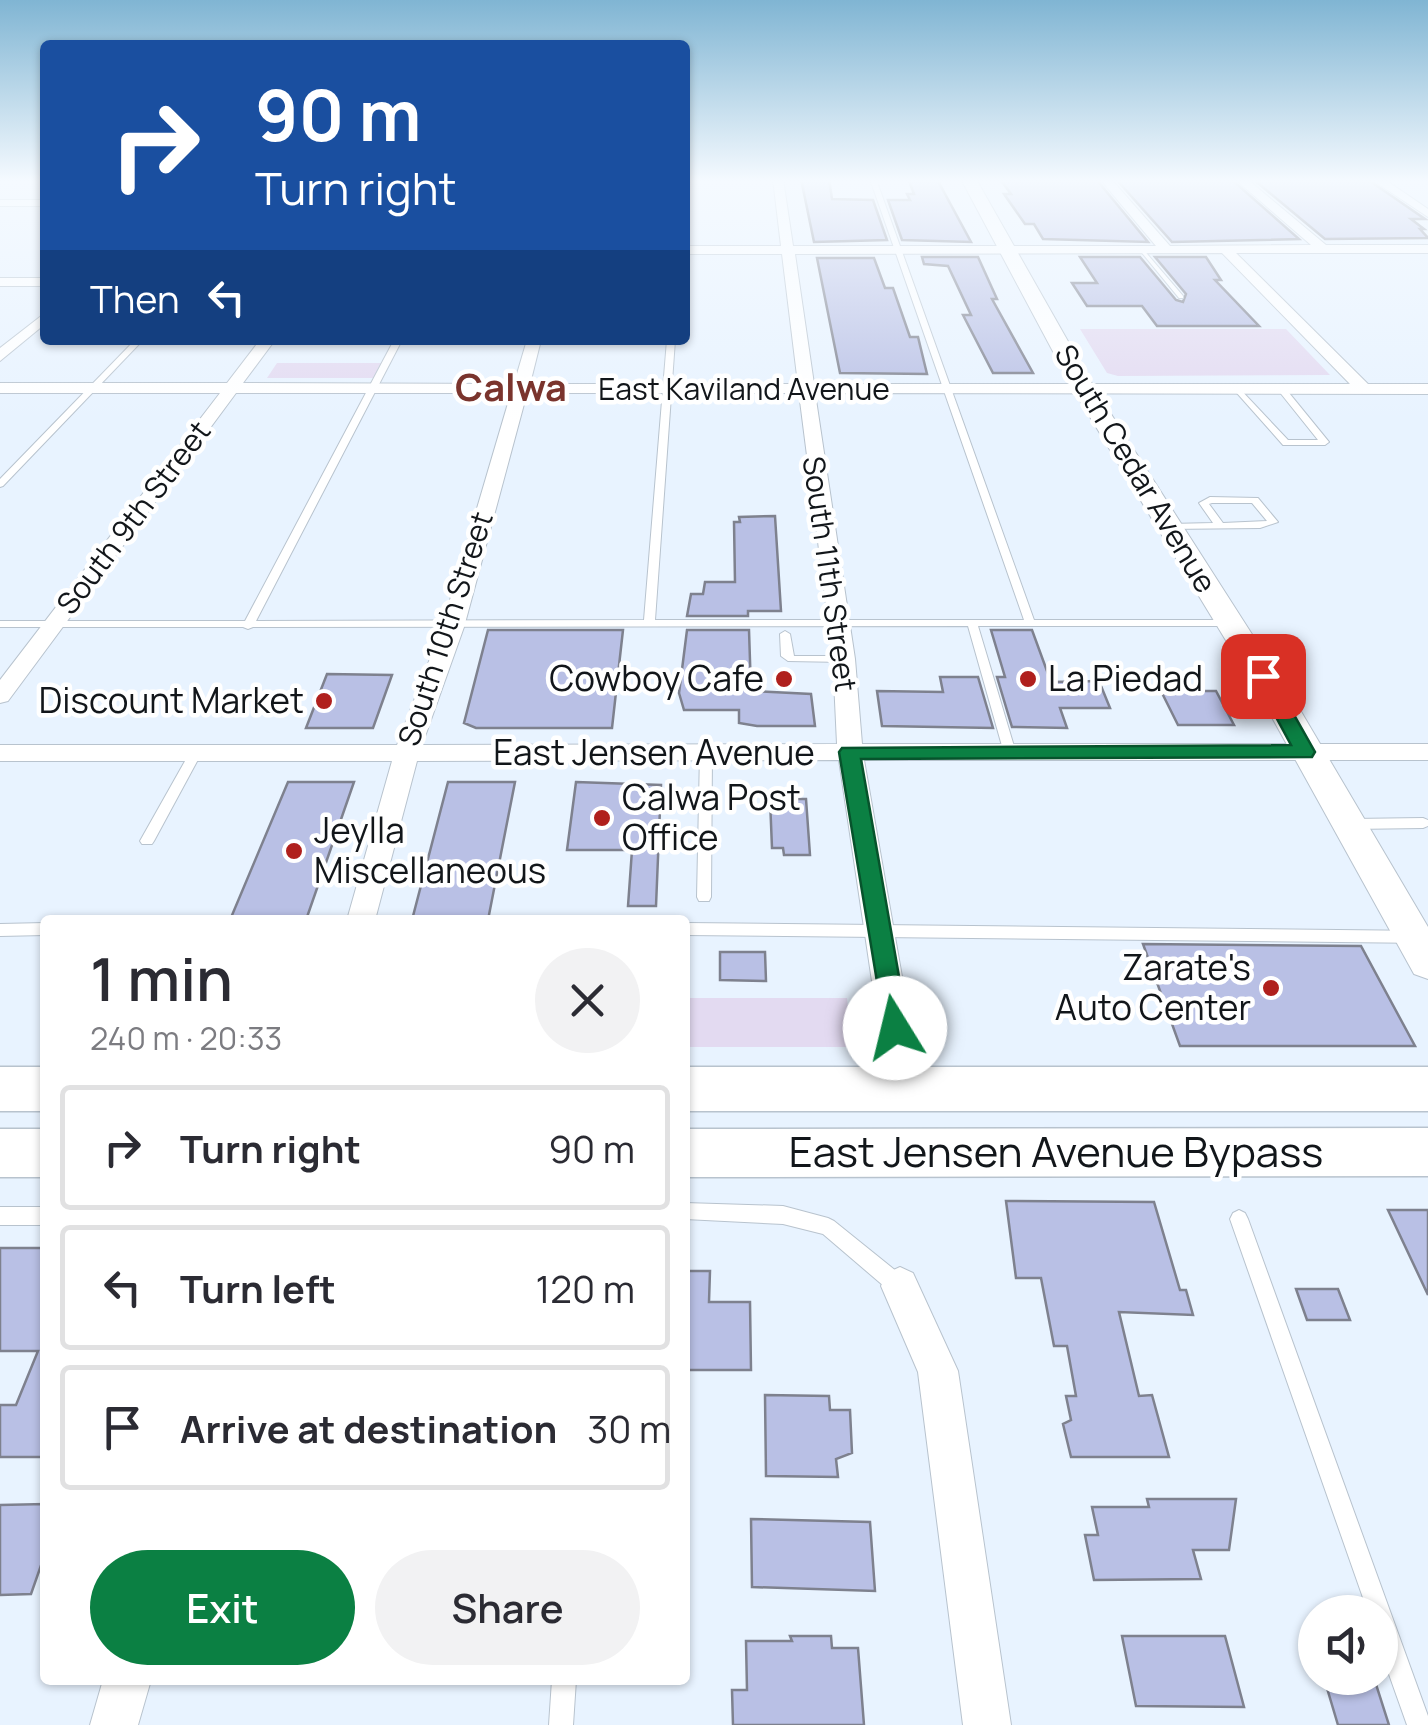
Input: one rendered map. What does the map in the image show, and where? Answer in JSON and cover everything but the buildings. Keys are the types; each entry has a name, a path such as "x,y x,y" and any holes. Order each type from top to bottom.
{"main road":[{"name":"South Cedar Avenue","path":"1010,260 1084,389 1280,703 1346,824 1423,945"},
{"name":"East Jensen Avenue Bypass","path":"690,1089 1428,1088"},
{"path":"0,1089 40,1089"},
{"name":"East Jensen Avenue Bypass","path":"690,1153 1428,1152"},
{"path":"0,1153 40,1153"}],"street":[{"name":"South 11th Street","path":"791,260 804,390 844,659 850,752 895,1028"},
{"path":"1235,260 1364,390"},
{"path":"0,282 40,282"},
{"path":"0,356 40,320"},
{"name":"South 9th Street","path":"0,696 264,345"},
{"name":"South 10th Street","path":"363,915 406,754 453,626 532,345"},
{"name":"East Kaviland Avenue","path":"0,388 1428,390"},
{"name":"East Jensen Avenue","path":"0,753 1428,752"},
{"path":"900,1286 938,1371 987,1725"},
{"path":"114,1725 126,1685"}],"lane":[{"path":"901,260 1030,623"},
{"path":"1150,260 1181,297"},
{"path":"0,484 134,345"},
{"path":"248,626 395,345"},
{"path":"649,624 670,345"},
{"path":"1240,390 1286,443 1326,442 1282,390"},
{"path":"1170,527 1220,526 1260,525 1274,522 1255,500 1210,500 1204,504 1220,526"},
{"path":"972,623 1010,753"},
{"path":"0,624 1230,623"},
{"path":"785,634 787,656 844,659"},
{"path":"704,897 706,753"},
{"path":"147,841 195,754"},
{"path":"1346,824 1426,824"},
{"path":"690,928 879,928 1423,945"},
{"path":"0,930 40,930"},
{"path":"690,1211 783,1215 828,1227 900,1286"},
{"path":"0,1216 40,1216"},
{"path":"1239,1219 1372,1595"},
{"path":"1398,1667 1419,1725"},
{"path":"561,1725 564,1685"}],"shaded area":[{"path":"1080,329 1286,329 1330,375 1118,376 1107,373"},
{"path":"277,363 383,363 374,378 267,378"},
{"path":"690,998 847,998 852,1047 690,1047"}],"place":[{"name":"Cowboy Cafe","path":"784,679"},
{"name":"La Piedad","path":"1028,679"},
{"name":"Discount Market","path":"324,701"},
{"name":"Calwa Post Office","path":"602,818"},
{"name":"Jeylla Miscellaneous","path":"294,851"},
{"name":"Zarate's Auto Center","path":"1271,988"}],"district":[{"name":"Calwa","path":"511,388"}],"route":[{"path":"895,1028 850,752 1304,752 1263,676"}]}
